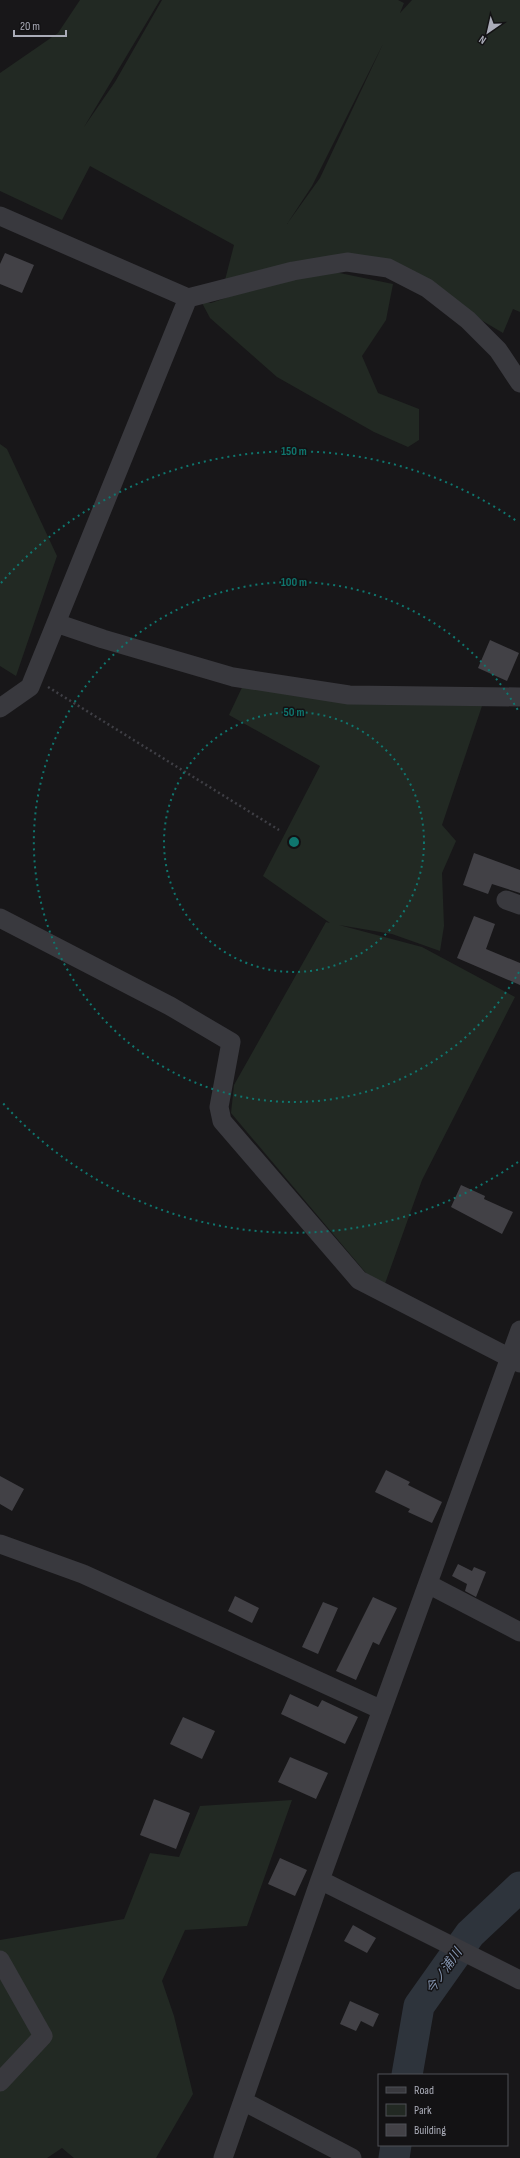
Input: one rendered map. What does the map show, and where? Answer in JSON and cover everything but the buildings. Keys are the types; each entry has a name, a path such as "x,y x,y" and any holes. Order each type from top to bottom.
{"street":[{"path":"0,216 188,298 293,271 347,262 388,268 427,288 468,320 498,350 520,383"},
{"path":"0,708 30,688 188,298"},
{"path":"56,623 103,639 234,677 349,696 520,698"},
{"path":"0,918 170,1006 231,1042 219,1107 222,1122 360,1280 515,1361"},
{"path":"223,2158 320,1880 428,1584 515,1361 520,1330"},
{"path":"0,1544 83,1574 382,1710"},
{"path":"428,1584 520,1632"},
{"path":"320,1880 520,1980"},
{"path":"0,1960 43,2036 0,2082"},
{"path":"243,2101 352,2158"}],"path":[{"path":"34,678 280,830"}],"green space":[{"path":"80,0 160,0 84,127 115,82 162,0 398,0 404,3 400,13 412,0 520,0 520,312 513,309 503,333 427,288 363,264 325,270 393,284 386,320 362,356 378,393 419,409 419,440 408,447 374,432 277,377 210,318 201,301 211,303 294,274 224,284 234,245 90,166 62,220 0,191 0,73 58,33","holes":["383,44 320,178 287,224 312,186"]},
{"path":"0,444 7,449 57,556 16,676 0,666"},
{"path":"246,679 485,697 442,825 456,841 442,873 444,926 440,951 392,934 339,925 422,947 515,997 422,1180 382,1292 231,1113 234,1085 326,922 330,923 263,876 320,766 229,715"},
{"path":"292,1800 247,1926 185,1930 162,1981 174,2016 193,2094 156,2158 74,2158 62,2148 47,2158 0,2158 0,1940 124,1919 150,1853 179,1857 200,1806"}],"waterway":[{"name":"今ノ浦川","path":"407,2074 419,2006 470,1934 520,1887"},
{"name":"今ノ浦川","path":"394,2158 396,2146"}]}
